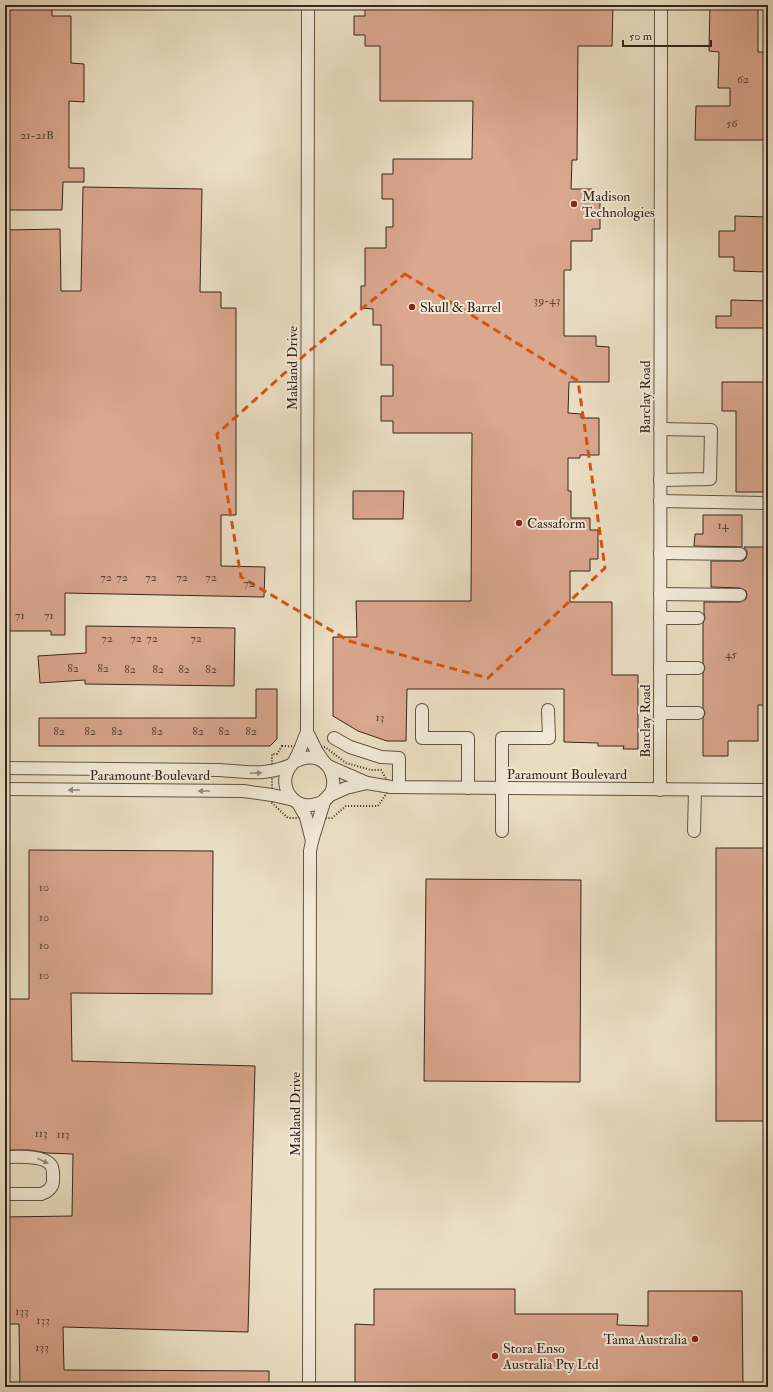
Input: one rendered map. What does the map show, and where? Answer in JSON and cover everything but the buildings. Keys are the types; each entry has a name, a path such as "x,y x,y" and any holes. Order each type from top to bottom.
{"street":[{"name":"Makland Drive","path":"293,764 307,732 308,5"},
{"name":"Barclay Road","path":"660,790 661,5"},
{"path":"660,429 710,430 710,479 660,480"},
{"path":"660,501 768,503"},
{"path":"660,553 740,554"},
{"path":"660,594 740,595"},
{"path":"660,618 698,618"},
{"path":"660,668 698,668"},
{"path":"422,710 422,738 468,738 468,788"},
{"path":"502,831 502,738 549,738 548,710"},
{"path":"660,713 698,713"},
{"name":"Makland Drive","path":"307,732 316,752 326,764"},
{"path":"334,738 350,747 381,757 399,758 399,787"},
{"path":"309,757 317,758 326,764 332,773 334,781 327,798 319,804 312,805 305,805 296,802 288,794 285,787 287,772 293,764 301,758 309,757"},
{"name":"Paramount Boulevard","path":"5,768 220,770 247,773 271,771 293,764"},
{"name":"Paramount Boulevard","path":"326,764 367,783 399,787 768,790"},
{"name":"Paramount Boulevard","path":"327,798 346,788 367,783"},
{"name":"Paramount Boulevard","path":"5,789 243,791 272,794 296,802"},
{"path":"694,831 695,790"},
{"name":"Makland Drive","path":"309,1387 310,862 312,841 327,798"},
{"name":"Makland Drive","path":"296,802 306,817 312,841"},
{"path":"5,1157 38,1158 45,1160 51,1164 53,1171 53,1184 46,1193 5,1194"}],"highlighted area":[{"path":"405,274 578,381 605,568 488,678 349,641 241,577 217,434 308,352"}],"place":[{"name":"Madison Technologies","path":"574,204"},
{"name":"Skull & Barrel","path":"412,307"},
{"name":"Cassaform","path":"519,523"},
{"name":"Tama Australia","path":"695,1339"},
{"name":"Stora Enso Australia Pty Ltd","path":"495,1356"}]}
